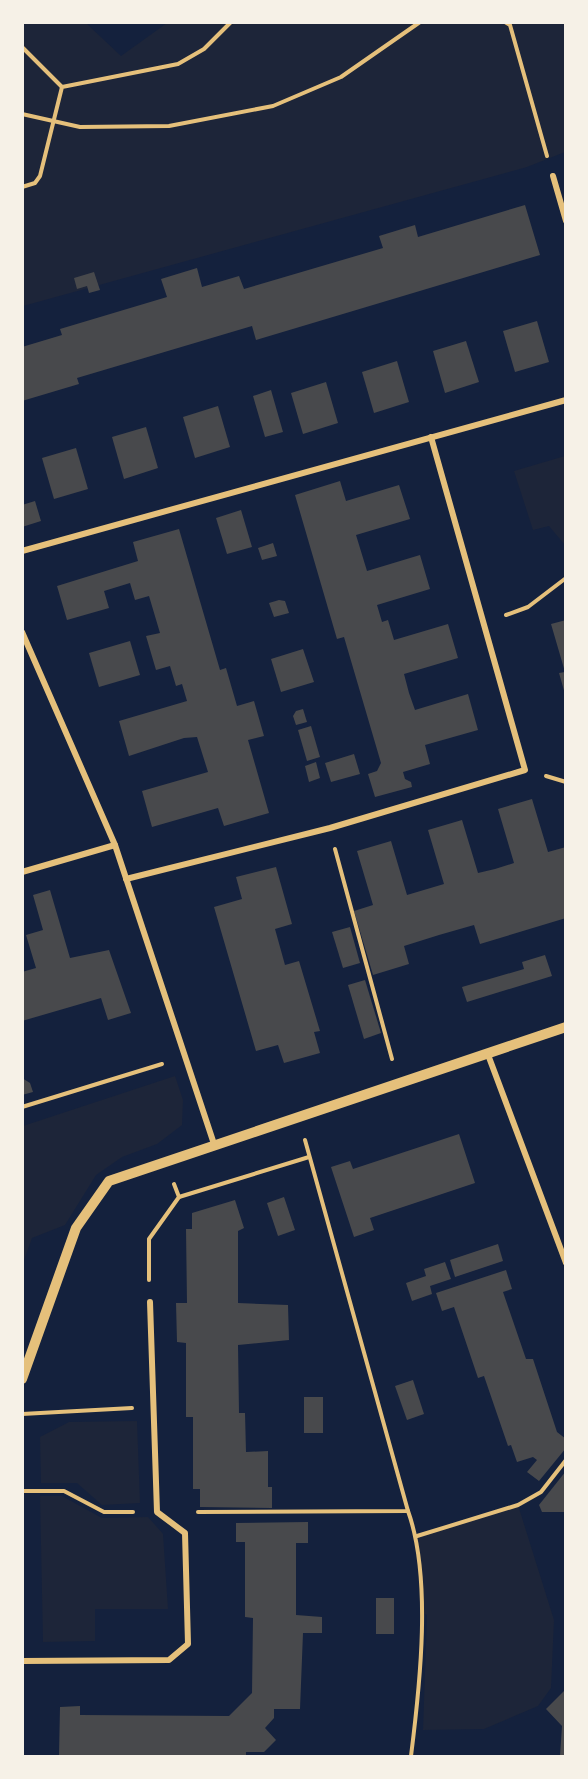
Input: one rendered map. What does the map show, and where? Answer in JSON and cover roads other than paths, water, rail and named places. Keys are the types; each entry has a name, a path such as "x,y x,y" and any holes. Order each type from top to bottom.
{"street":[{"path":"552,176 566,222"},
{"path":"22,551 566,400"},
{"path":"126,879 330,828 525,770 431,437"},
{"path":"22,632 115,845 214,1144"},
{"path":"22,872 115,845"},
{"path":"22,1379 76,1228 109,1181 165,1160 566,1027"},
{"path":"487,1052 566,1263"},
{"path":"22,1661 169,1660 188,1644 185,1533 157,1512 150,1302"}]}
